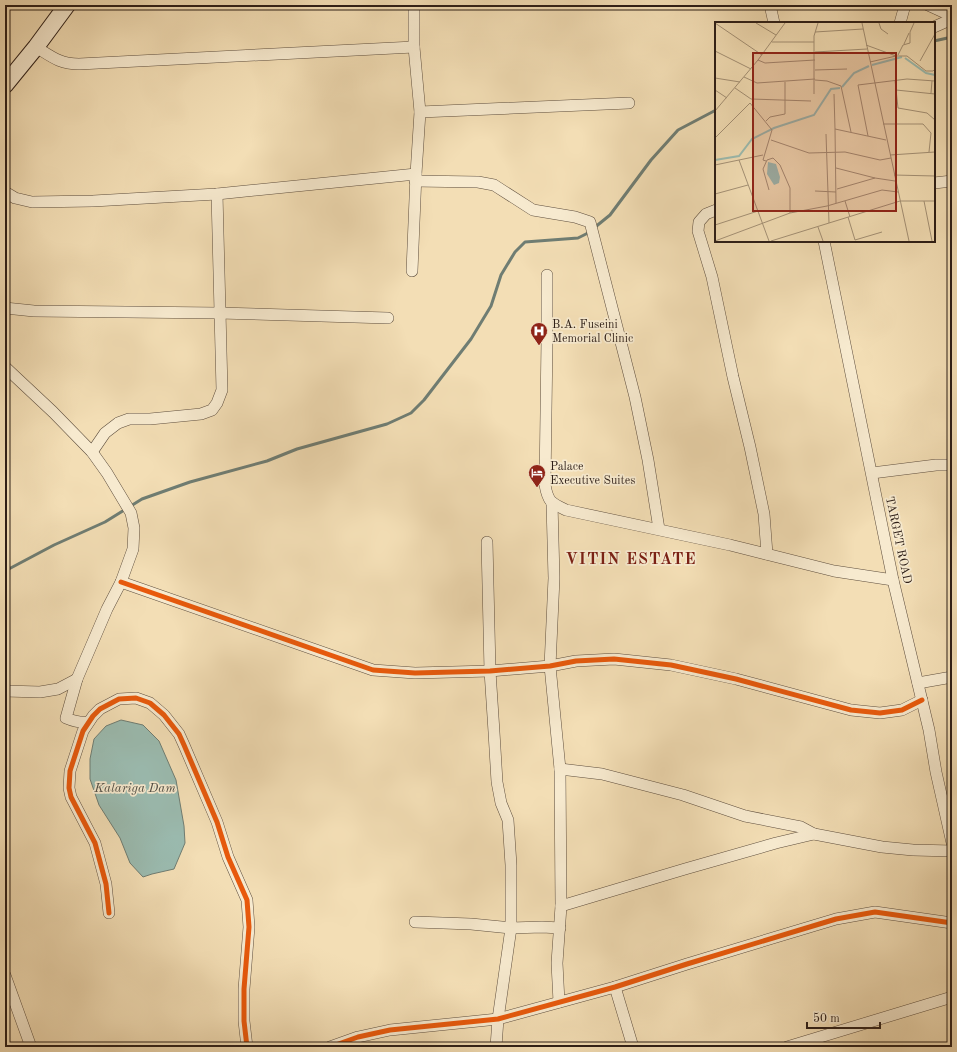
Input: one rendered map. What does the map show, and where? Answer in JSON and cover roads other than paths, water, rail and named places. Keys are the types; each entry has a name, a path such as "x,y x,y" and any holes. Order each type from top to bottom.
{"main road":[{"path":"5,85 36,47 63,6"}],"street":[{"path":"412,271 420,112 414,47 414,5"},
{"path":"770,5 774,22"},
{"path":"900,22 905,5"},
{"path":"928,5 952,18"},
{"path":"935,26 952,18"},
{"path":"36,47 58,61 68,64 79,64 414,47"},
{"path":"420,112 629,103"},
{"path":"5,192 16,198 32,202 50,203 217,194 416,178 478,182 494,185 533,210 575,217 590,222 635,397 660,529"},
{"path":"935,183 952,181 952,184"},
{"path":"92,452 105,433 118,423 129,419 150,419 201,414 212,410 217,403 222,390 217,194"},
{"path":"715,210 706,214 700,222 698,231 712,277 733,377 750,446 764,514 767,554"},
{"name":"TARGET ROAD","path":"824,242 893,580 949,813 952,843"},
{"path":"547,275 545,485 547,496 552,503 566,510 660,529 834,571 893,580"},
{"path":"5,308 56,312 219,313 388,318"},
{"path":"5,367 58,417 92,452 107,473 131,513 134,528 133,549 121,582 107,609 77,679 66,718 81,723 88,722"},
{"path":"872,473 936,465 952,465"},
{"path":"552,503 554,578 550,666 560,769 561,906 557,963 559,1002"},
{"path":"487,542 490,671 497,782 501,803 508,820 511,865 511,928 498,1019 496,1047"},
{"path":"121,582 373,670 415,673 490,671 550,666 576,661 614,659 671,665 736,679 851,710 880,713 902,710 922,700"},
{"path":"918,683 952,678"},
{"path":"5,691 40,692 58,689 77,679"},
{"path":"109,913 106,884 95,843 71,797 69,788 70,771 83,731 88,722 100,709 119,699 127,698 144,700 154,706 179,734 189,754 198,780 217,822 228,857 247,900 249,927 244,1020 247,1047"},
{"path":"560,769 602,774 683,795 745,816 801,827 814,834 882,847 913,850 952,851"},
{"path":"561,906 776,843 814,834"},
{"path":"330,1047 358,1037 390,1030 498,1019 615,987 836,919 861,914 875,912 952,923"},
{"path":"415,922 471,924 511,928 560,928"},
{"path":"5,975 31,1047"},
{"path":"615,987 633,1047"},
{"path":"787,1047 952,997"}],"water":[{"name":"Kalariga Dam","path":"121,720 143,725 159,741 176,780 184,826 185,843 174,869 143,877 130,863 120,838 99,805 90,779 90,759 94,739 106,726"}],"waterway":[{"path":"935,41 952,37"},
{"path":"594,228 610,215 651,160 678,130 715,111"},
{"path":"5,571 54,545 105,522 142,499 190,482 267,461 297,449 387,424 411,413 424,400 471,339 491,306 501,275 515,252 525,242 578,238 590,232"}],"place":[{"name":"B.A. Fuseini Memorial Clinic","path":"539,346"},
{"name":"Palace Executive Suites","path":"537,488"}],"district":[{"name":"VITIN ESTATE","path":"631,558"}]}
